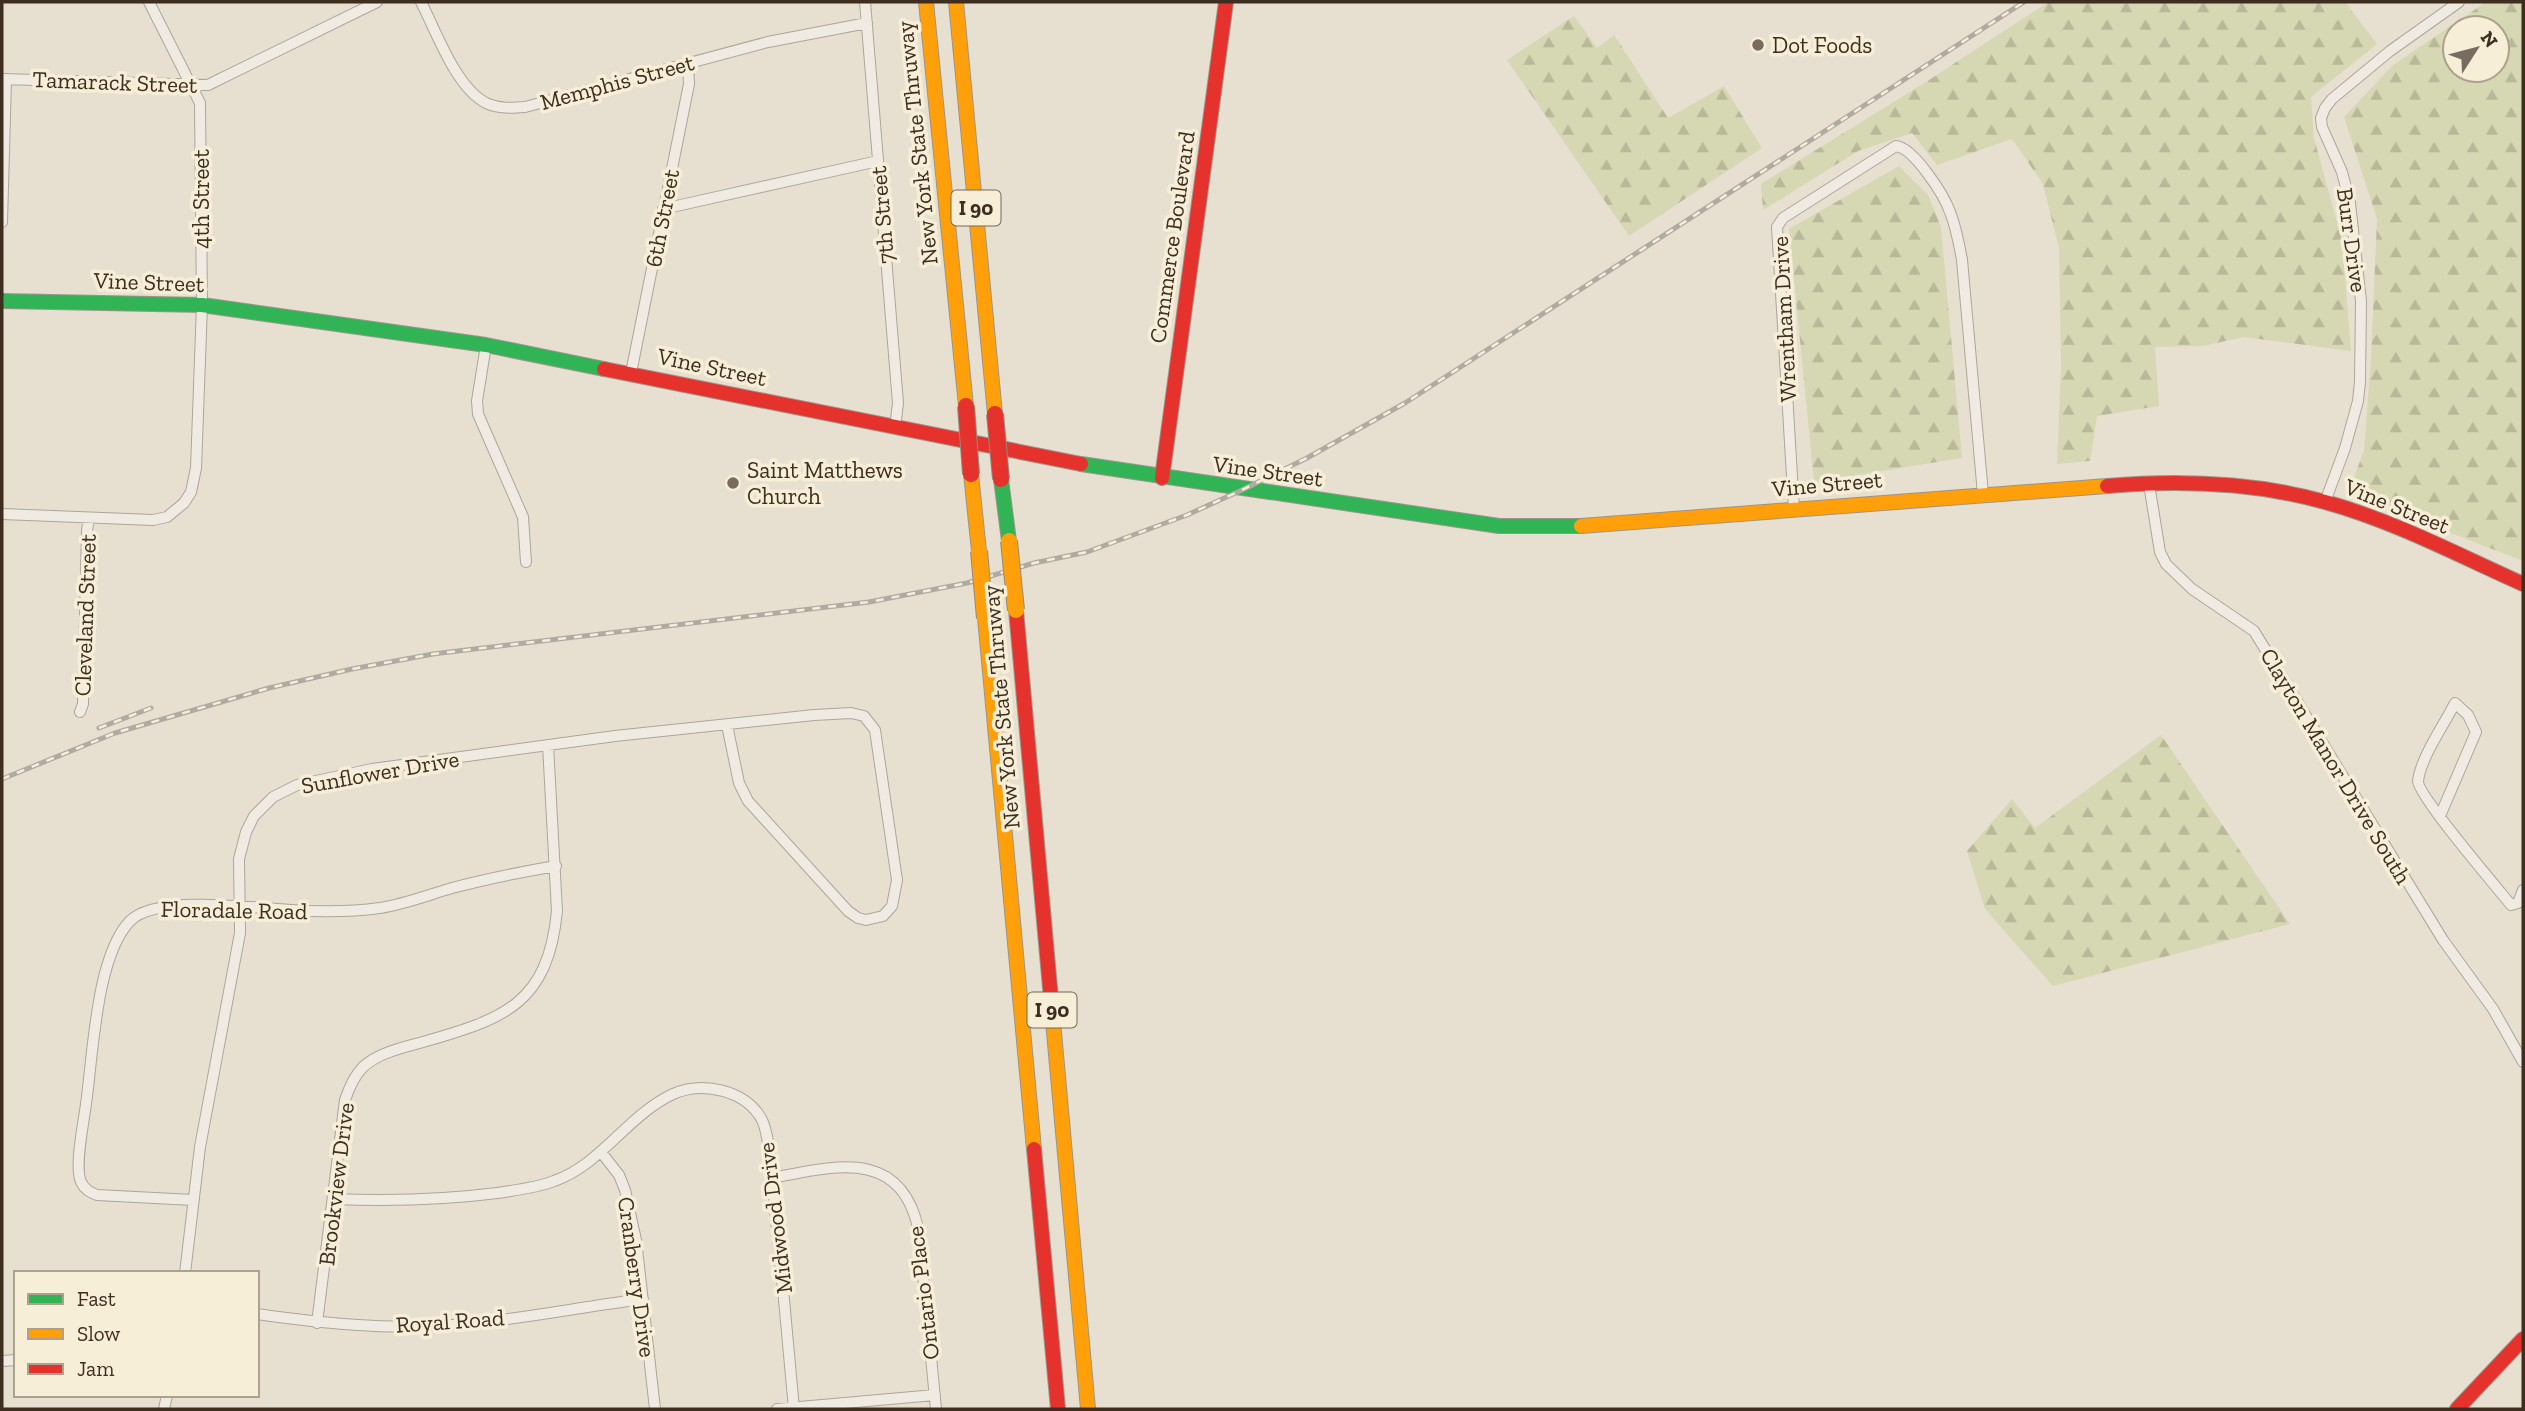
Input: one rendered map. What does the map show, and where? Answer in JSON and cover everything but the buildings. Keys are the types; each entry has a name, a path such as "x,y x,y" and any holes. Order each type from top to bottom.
{"main road":[{"name":"New York State Thruway","path":"926,2 1058,1409"},
{"name":"New York State Thruway","path":"956,2 1016,610 1088,1409"},
{"name":"Commerce Boulevard","path":"1162,478 1226,2"},
{"name":"Vine Street","path":"2,301 202,305 486,345 895,428 1162,478 1499,526 1591,526 1983,494 2149,484 2241,486 2277,491 2357,512 2523,584"},
{"path":"2457,1409 2523,1339"}],"street":[{"name":"4th Street","path":"89,519 153,520 167,517 184,503 191,492 198,453 198,369 202,305 200,103 149,2"},
{"name":"Tamarack Street","path":"4,79 208,85 377,2"},
{"name":"Memphis Street","path":"421,2 466,86 486,103 500,108 525,107 768,43 867,23"},
{"name":"7th Street","path":"865,2 898,403 895,428"},
{"name":"Burr Drive","path":"2325,502 2345,448 2358,401 2361,301 2350,203 2342,172 2322,127 2321,118 2332,99 2390,51 2459,2"},
{"name":"6th Street","path":"631,373 689,84 688,63"},
{"path":"2,222 4,79"},
{"name":"Wrentham Drive","path":"1794,509 1777,227 1783,218 1896,146 1903,147 1918,162 1945,200 1956,230 1962,260 1983,494"},
{"path":"663,209 878,161"},
{"path":"486,345 477,401 478,414 523,517 526,562"},
{"name":"Clayton Manor Drive South","path":"2149,484 2160,552 2166,564 2192,589 2254,631 2443,940 2493,1009 2523,1062"},
{"path":"2,514 89,519"},
{"name":"Cleveland Street","path":"80,712 83,704 89,519"},
{"path":"2440,816 2476,732 2468,715 2455,703 2422,768 2418,783 2421,793 2511,905 2518,903 2523,890"},
{"name":"Sunflower Drive","path":"185,1271 200,1147 240,933 239,859 246,832 254,816 273,797 297,785 372,769 548,745 814,715 851,713 864,716 872,724 880,757 897,880 892,906 883,916 866,920 848,911 748,801 739,783 727,725"},
{"name":"Brookview Drive","path":"317,1322 345,1100 352,1081 364,1066 384,1055 468,1030 496,1018 524,997 536,983 547,962 555,939 557,911 548,745"},
{"name":"Floradale Road","path":"193,1200 97,1195 87,1191 80,1180 83,1128 101,992 109,958 118,937 137,915 148,909 167,906 218,905 332,912 382,908 495,877 555,866"},
{"name":"Midwood Drive","path":"333,1199 453,1198 528,1188 576,1171 649,1109 674,1094 698,1088 721,1090 738,1097 762,1119 772,1178 794,1408"},
{"name":"Cranberry Drive","path":"601,1152 619,1175 625,1190 636,1240 655,1409"},
{"name":"Ontario Place","path":"772,1178 821,1169 858,1166 875,1171 894,1183 911,1205 919,1232 936,1409"},
{"name":"Royal Road","path":"259,1314 317,1322 390,1326 451,1325 643,1299"},
{"path":"778,1409 935,1395"}],"green space":[{"path":"2048,2 2345,2 2377,44 2311,97 2314,138 2342,241 2351,351 2244,337 2203,346 2155,347 2159,406 2097,416 2090,461 2057,464 2061,366 2059,248 2043,184 2012,139 1937,165 1912,133 1858,151 1763,210 1761,184 1929,80"},
{"path":"2486,2 2523,2 2523,561 2348,493 2364,451 2377,219 2344,117 2393,65 2441,32 2441,84 2511,84 2511,14 2468,14"},
{"path":"1574,16 1597,48 1614,35 1668,118 1724,86 1762,148 1629,236 1507,60"},
{"path":"1899,166 1928,195 1941,227 1962,458 1814,482 1789,229"},
{"path":"2161,735 2290,924 2053,986 1985,909 1967,851 2012,799 2035,828"}],"railway":[{"path":"2,779 115,733 269,688 352,669 433,654 869,602 967,583 1034,563 1087,552 1187,515 1307,458 1405,403 2024,2"},
{"path":"99,728 151,708"}],"traffic: fast":[{"path":"2,301 202,305 486,345 604,369"},
{"path":"1081,464 1499,526 1581,526"},
{"path":"1001,479 1009,541"}],"traffic: slow":[{"path":"926,2 966,406"},
{"path":"956,2 995,414"},
{"path":"971,474 979,551"},
{"path":"1581,526 2107,486"},
{"path":"1009,541 1016,610"},
{"path":"979,551 985,618"},
{"path":"985,618 1034,1149"},
{"path":"1051,999 1088,1409"}],"traffic: jam":[{"path":"1162,478 1226,2"},
{"path":"604,369 1081,464"},
{"path":"966,406 971,474"},
{"path":"995,414 1001,479"},
{"path":"2107,486 2216,484 2298,495 2376,519 2523,584"},
{"path":"1016,610 1051,999"},
{"path":"1034,1149 1058,1409"},
{"path":"2457,1409 2523,1339"}],"place":[{"name":"Dot Foods","path":"1758,45"},
{"name":"Saint Matthews Church","path":"733,483"}]}
